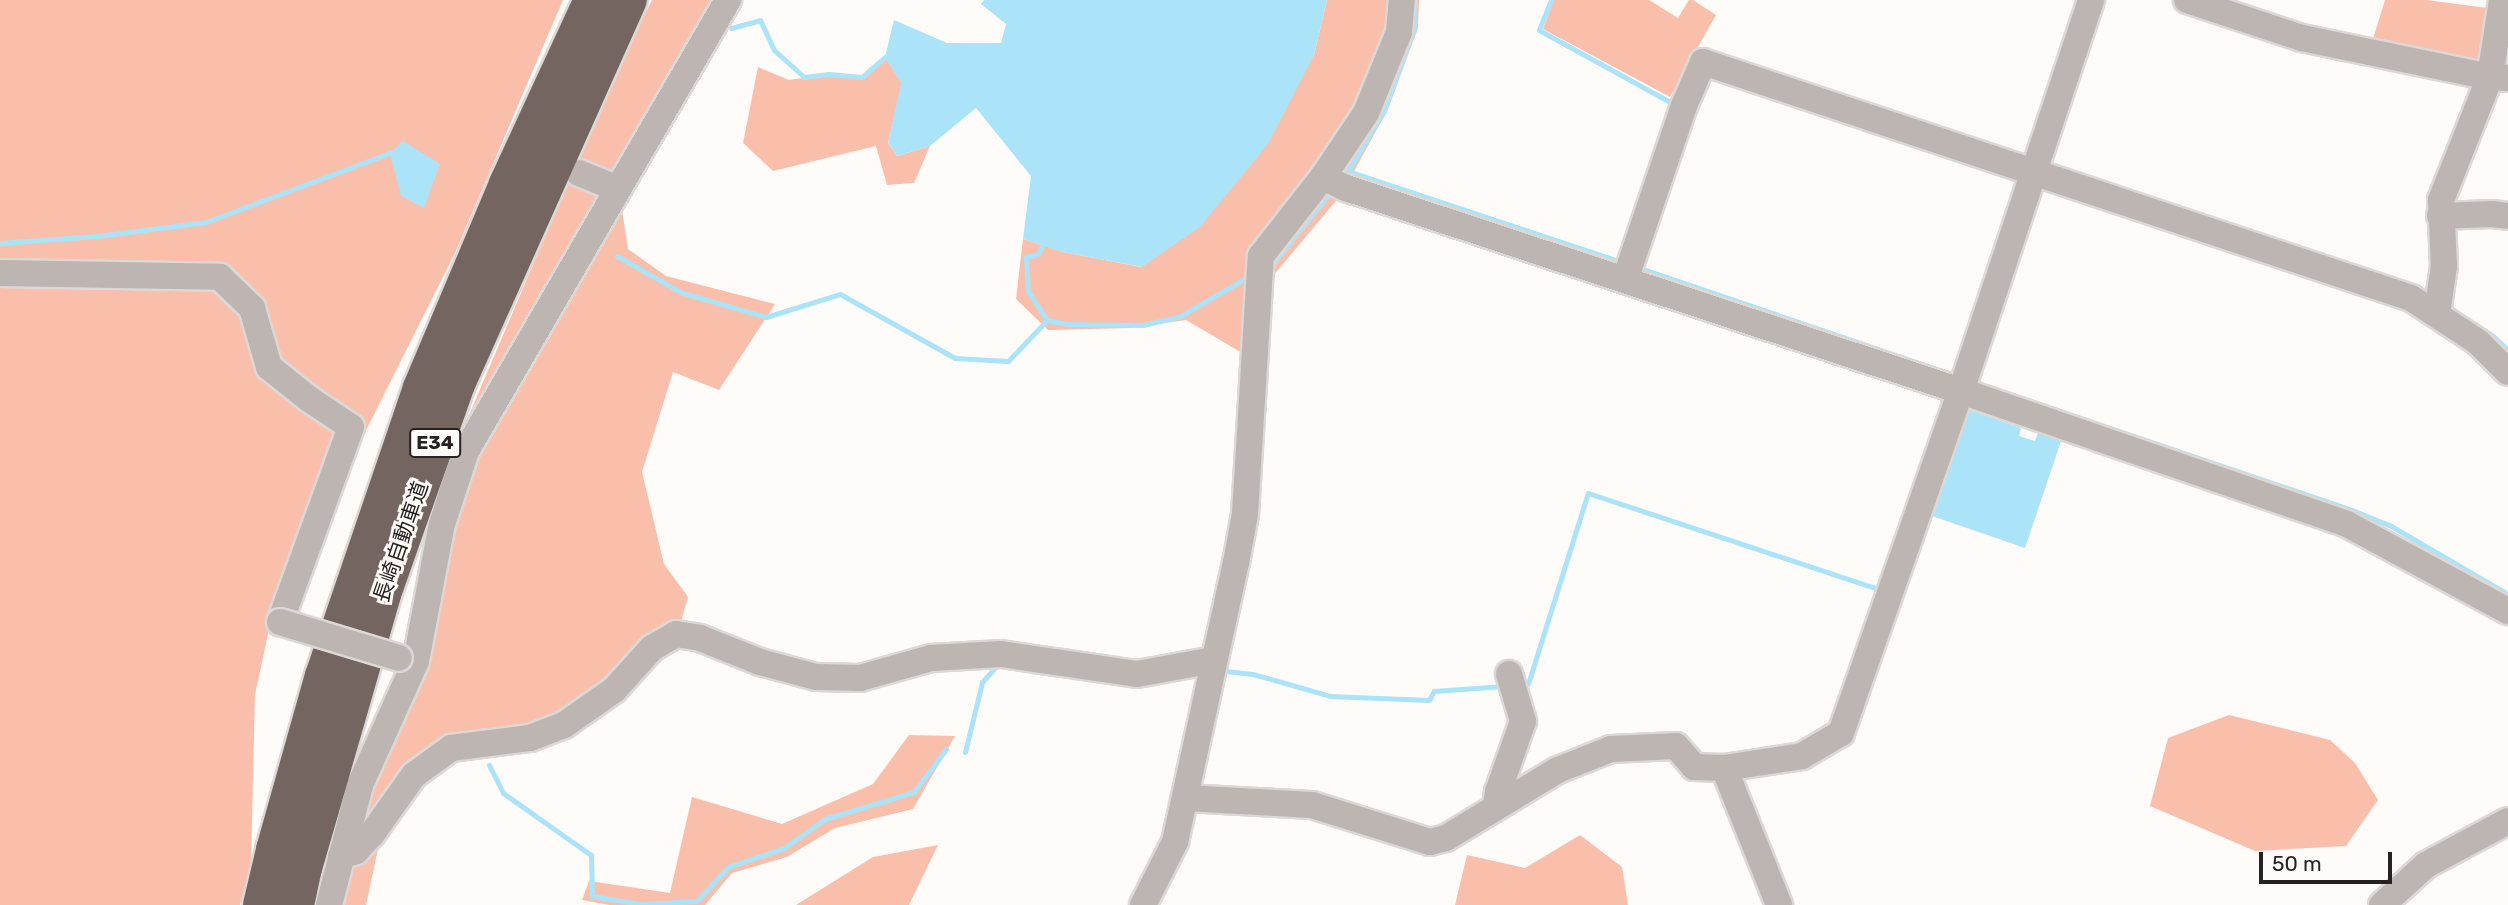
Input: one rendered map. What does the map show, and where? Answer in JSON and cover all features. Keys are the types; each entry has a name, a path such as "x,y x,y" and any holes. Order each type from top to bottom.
{"highway":[{"name":"長崎自動車道","path":"262,905 324,676 422,388 508,184 593,0"},
{"name":"長崎自動車道","path":"295,905 303,868 382,594 456,384 628,0"}],"street":[{"path":"329,905 360,785 408,660 442,524 466,451 728,0"},
{"path":"1143,905 1175,842 1245,514 1261,256 1334,183 1399,32 1402,0"},
{"path":"1186,797 1312,805 1430,842 1446,838 1558,770 1611,749 1676,746 1694,766 1724,768 1802,755 1841,733 1965,379 2091,0"},
{"path":"2187,0 2302,38 2499,78"},
{"path":"2437,313 2444,266 2441,200 2499,78 2502,0"},
{"path":"1625,280 1684,106 1703,62 2411,298 2478,342 2508,372"},
{"path":"579,173 618,188"},
{"path":"1334,183 1625,280 1965,379 2347,524 2508,611"},
{"path":"2440,216 2508,216"},
{"path":"0,273 220,278 252,309 269,367 309,399 351,427 280,622 408,660"},
{"path":"341,856 356,851 372,834 414,775 451,748 530,738 564,725 614,690 652,648 676,635 700,638 760,662 816,677 860,678 930,658 1001,654 1137,674 1214,660"},
{"path":"1496,806 1498,792 1523,721 1509,674"},
{"path":"1724,768 1779,905"},
{"path":"2382,905 2426,865 2508,821"}],"shaded area":[{"path":"0,0 563,0 455,253 271,620 255,695 251,864 240,905 0,905"},
{"path":"652,0 715,0 455,448 612,79"},
{"path":"1327,0 1419,0 1418,28 1387,111 1341,195 1267,283 1249,357 1186,320 1130,328 1048,330 1016,299 1023,239 1063,252 1141,267 1314,55"},
{"path":"1554,0 1649,0 1678,18 1689,0 1693,0 1716,15 1670,97 1543,29"},
{"path":"2385,0 2427,0 2495,9 2485,68 2372,42"},
{"path":"885,57 902,83 888,143 897,156 930,146 914,183 887,185 876,146 773,171 743,143 758,67 789,80 829,74 861,77"},
{"path":"620,197 628,249 666,276 775,304 719,390 673,372 642,472 664,564 688,597 679,628 607,689 532,733 455,753 425,779 383,826 366,905 340,905 361,809 424,660 469,474"},
{"path":"2229,715 2330,740 2355,763 2378,800 2346,846 2255,851 2150,806 2168,738"},
{"path":"909,735 955,736 913,809 835,828 787,857 732,873 705,905 609,905 582,900 589,881 670,893 692,797 782,824 873,784"},
{"path":"1580,835 1622,867 1628,905 1455,905 1467,855 1525,868"},
{"path":"938,845 909,905 796,905 873,857"}],"water":[{"path":"984,0 1327,0 1314,55 1268,144 1200,227 1142,267 1062,252 1023,239 1031,176 976,108 930,146 897,156 888,143 901,83 885,57 894,20 947,43 1001,43 1006,24 981,4"},
{"path":"403,141 440,164 424,208 401,196 390,153"},
{"path":"1969,410 2021,428 2019,436 2035,441 2038,433 2061,441 2025,548 1932,516"}],"waterway":[{"path":"1348,171 1384,111 1414,29 1415,0"},
{"path":"1551,0 1539,30 1670,102 1678,90"},
{"path":"731,28 760,20 774,50 804,77 829,74 862,77 885,57"},
{"path":"0,243 97,236 206,222 390,153"},
{"path":"1341,179 1348,171 1624,263"},
{"path":"1271,266 1333,189"},
{"path":"1046,239 1038,254 1026,257 1028,291 1047,320 1067,324 1143,325 1179,317 1251,275"},
{"path":"617,256 680,292 766,317 840,294 955,358 1008,361 1047,320"},
{"path":"1637,267 1949,373"},
{"path":"2470,321 2508,350"},
{"path":"1971,381 2352,510 2391,526 2508,594"},
{"path":"1528,684 1588,493 1879,589 1881,585"},
{"path":"965,752 982,682 1000,662"},
{"path":"1225,671 1253,674 1330,696 1429,700 1434,691 1503,686"},
{"path":"489,765 503,793 591,855 592,896 640,904 697,901 728,867 784,848 825,819 914,792 946,749"}]}
